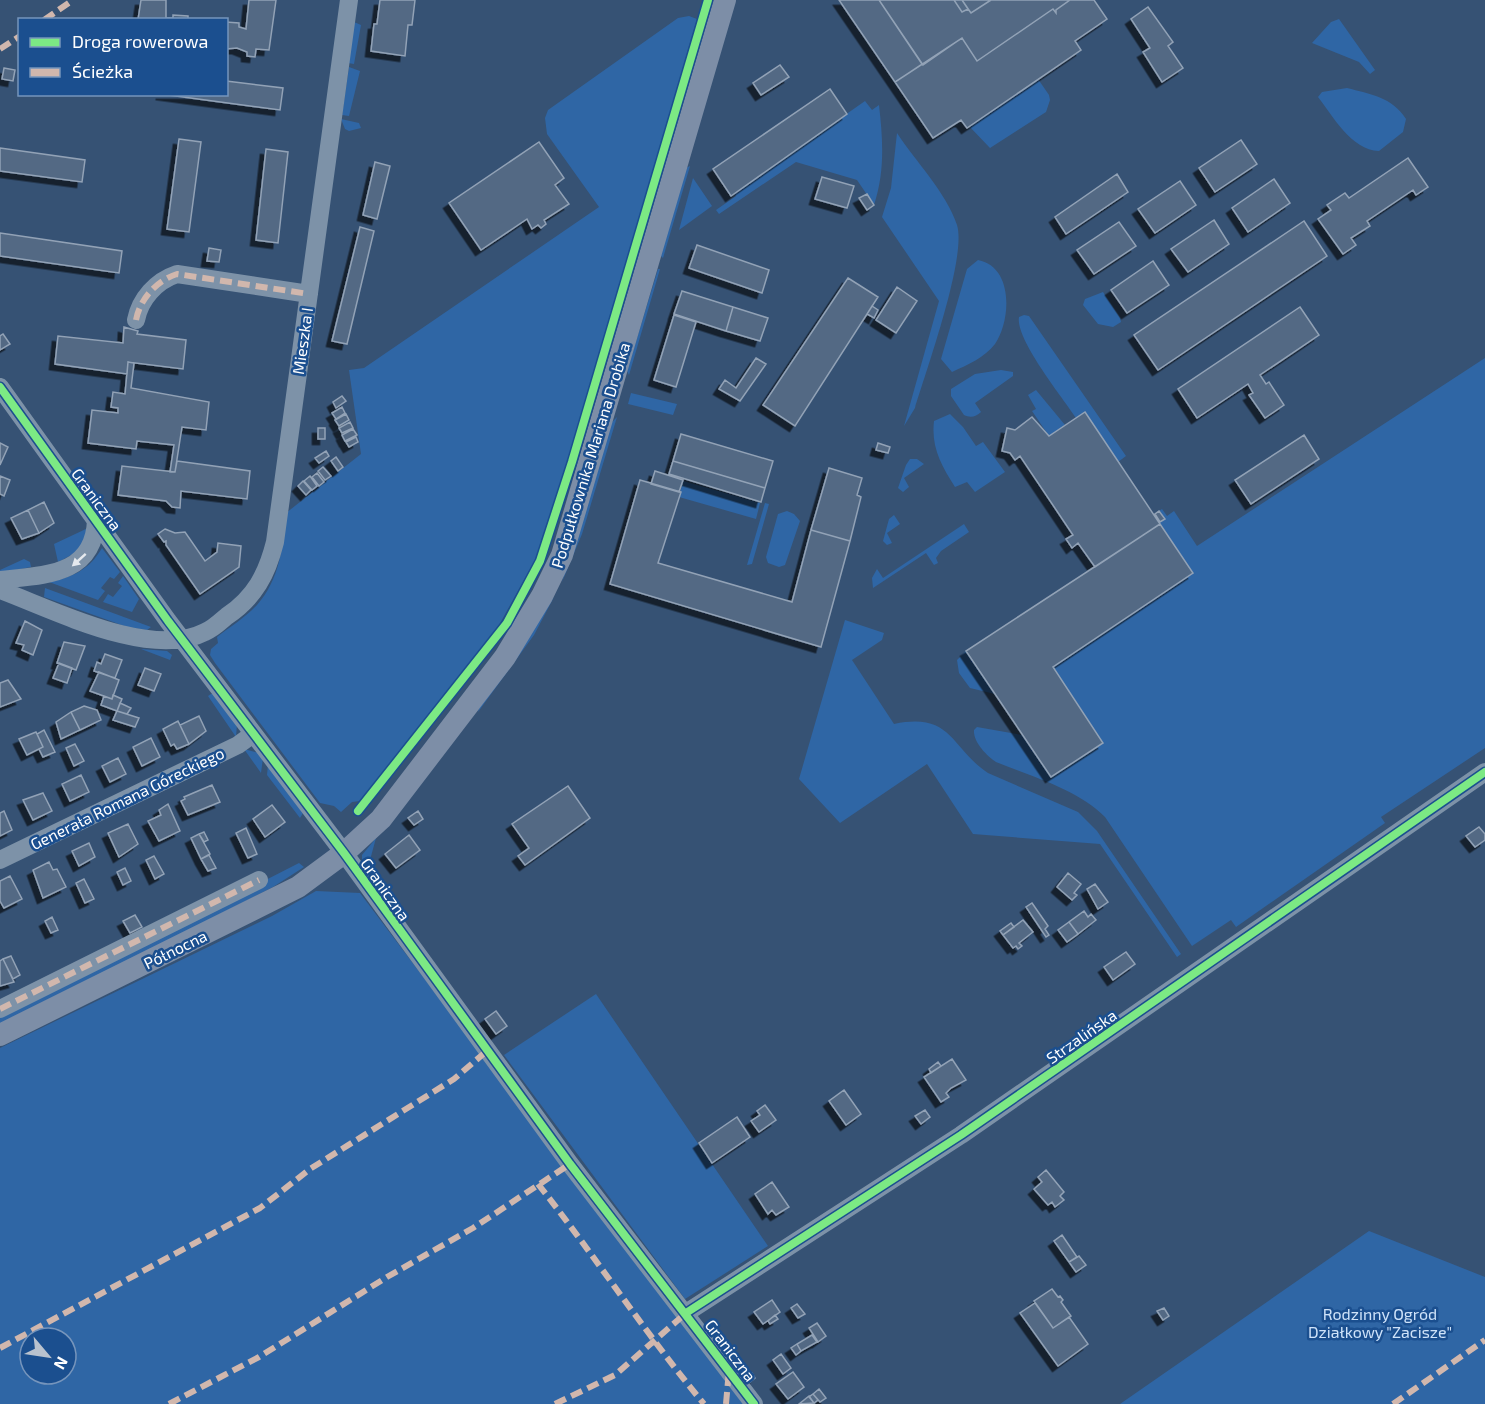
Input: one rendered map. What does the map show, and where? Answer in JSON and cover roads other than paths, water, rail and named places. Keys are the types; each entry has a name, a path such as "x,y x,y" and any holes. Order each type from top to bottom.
{"main road":[{"name":"Podpułkownika Mariana Drobika","path":"344,853 381,819 505,657 542,596 562,555 725,0"},
{"name":"Północna","path":"0,1035 298,887 344,853"}],"street":[{"name":"Mieszka I","path":"0,590 136,639 155,641 183,639 205,633 239,608 259,587 269,566 349,0"},
{"path":"136,320 142,300 164,281 177,274 309,294"},
{"name":"Graniczna","path":"0,387 570,1164 754,1404"},
{"path":"0,580 70,568 84,558 95,538 96,520"},
{"name":"Generała Romana Góreckiego","path":"0,860 238,745 253,734"},
{"name":"Strzalińska","path":"686,1313 961,1136 1485,772"},
{"name":"Północna","path":"0,1009 259,880"}],"park label":[{"name":"Rodzinny Ogród Działkowy \"Zacisze\"","path":"1380,1322"}]}
